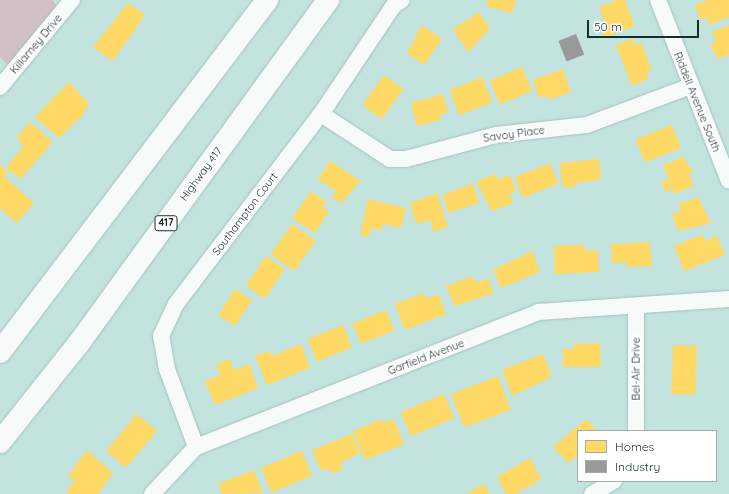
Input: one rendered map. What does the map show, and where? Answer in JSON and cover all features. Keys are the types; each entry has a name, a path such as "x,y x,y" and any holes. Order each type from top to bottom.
{"highway":[{"path":"0,352 267,0"},
{"name":"Highway 417","path":"0,442 79,343 328,0"}],"street":[{"name":"Killarney Drive","path":"0,87 72,0"},
{"name":"Southampton Court","path":"196,447 167,369 161,336 176,304 321,114 394,5 402,0"},
{"name":"Riddell Avenue South","path":"658,0 729,181"},
{"name":"Savoy Place","path":"321,114 390,159 406,158 496,135 587,125 691,86"},
{"name":"Garfield Avenue","path":"152,494 196,447 539,312 729,300"},
{"name":"Bel-Air Drive","path":"636,306 636,430"},
{"path":"592,494 612,482"}],"shaded area":[{"path":"0,0 53,0 57,8 8,65 0,57"}],"building: Homes":[{"path":"488,0 516,0 512,13 486,6"},
{"path":"617,0 625,0 635,26 604,38 600,28 606,26 599,7"},
{"path":"708,0 729,0 729,17 709,25 706,17 700,20 695,5"},
{"path":"128,3 145,15 113,61 93,47"},
{"path":"479,12 490,29 468,52 453,29"},
{"path":"422,25 442,39 424,65 407,53"},
{"path":"729,25 729,55 718,59 710,45 716,42 712,32"},
{"path":"633,39 635,45 641,42 652,71 646,73 648,79 632,86 616,45"},
{"path":"522,67 532,91 500,105 490,81"},
{"path":"563,69 571,92 549,100 547,95 539,98 533,80"},
{"path":"384,75 403,89 382,119 362,105"},
{"path":"482,77 492,102 460,115 450,90"},
{"path":"69,82 89,104 82,116 59,138 35,117"},
{"path":"443,94 448,112 440,115 441,120 417,126 411,103"},
{"path":"30,122 53,142 20,179 6,167 23,147 17,137"},
{"path":"672,125 681,148 645,162 636,139"},
{"path":"683,157 693,172 689,174 694,186 674,194 672,189 665,192 661,182 669,179 663,165"},
{"path":"599,159 601,180 575,183 576,187 566,188 562,184 560,163"},
{"path":"330,161 361,181 341,203 332,197 336,191 318,179"},
{"path":"550,163 558,183 523,198 515,177"},
{"path":"0,165 8,172 4,176 34,203 17,223 0,208"},
{"path":"496,174 498,180 510,175 516,191 509,194 513,203 492,211 476,181"},
{"path":"473,183 479,203 448,213 443,195"},
{"path":"311,191 327,202 323,208 329,212 315,233 292,218"},
{"path":"437,193 448,227 433,232 430,220 416,224 410,203"},
{"path":"698,197 711,223 678,231 672,214 681,211 678,204"},
{"path":"368,199 406,208 401,228 383,224 381,231 371,228 369,237 360,235"},
{"path":"292,224 316,241 295,271 271,254"},
{"path":"702,235 705,241 717,236 725,255 684,271 674,246"},
{"path":"650,242 652,266 626,267 626,262 612,263 611,244"},
{"path":"585,245 585,251 598,250 599,272 555,274 554,246"},
{"path":"532,251 540,272 501,288 493,270"},
{"path":"266,256 285,269 265,299 246,286"},
{"path":"472,276 475,283 488,278 494,293 455,306 446,286"},
{"path":"235,289 252,300 235,326 218,315"},
{"path":"424,293 426,299 438,294 446,314 405,330 395,304"},
{"path":"386,310 394,330 361,344 353,323"},
{"path":"343,325 352,347 317,361 308,339"},
{"path":"600,343 601,367 563,367 563,349 574,349 574,344"},
{"path":"301,344 310,368 267,385 255,356 270,351 272,356"},
{"path":"673,345 697,346 695,395 671,394"},
{"path":"543,354 551,374 548,379 512,396 502,370"},
{"path":"230,359 234,370 249,364 258,388 215,405 205,381 220,375 216,364"},
{"path":"498,376 511,410 464,428 451,394"},
{"path":"444,394 454,418 411,436 401,412"},
{"path":"137,414 157,431 126,467 106,451"},
{"path":"382,419 383,423 394,419 404,444 365,460 353,431"},
{"path":"586,419 596,430 577,430 577,455 569,463 553,447"},
{"path":"352,434 360,453 341,463 343,469 331,474 329,468 321,471 312,450"},
{"path":"87,450 113,473 98,494 70,494 66,491 75,481 68,476"},
{"path":"302,451 312,476 271,493 261,467"},
{"path":"530,458 541,479 516,494 506,494 497,477"},
{"path":"254,470 263,493 222,494 218,484"},
{"path":"484,484 490,494 466,494"}],"building: Industry":[{"path":"576,34 584,54 567,62 558,41"}]}
